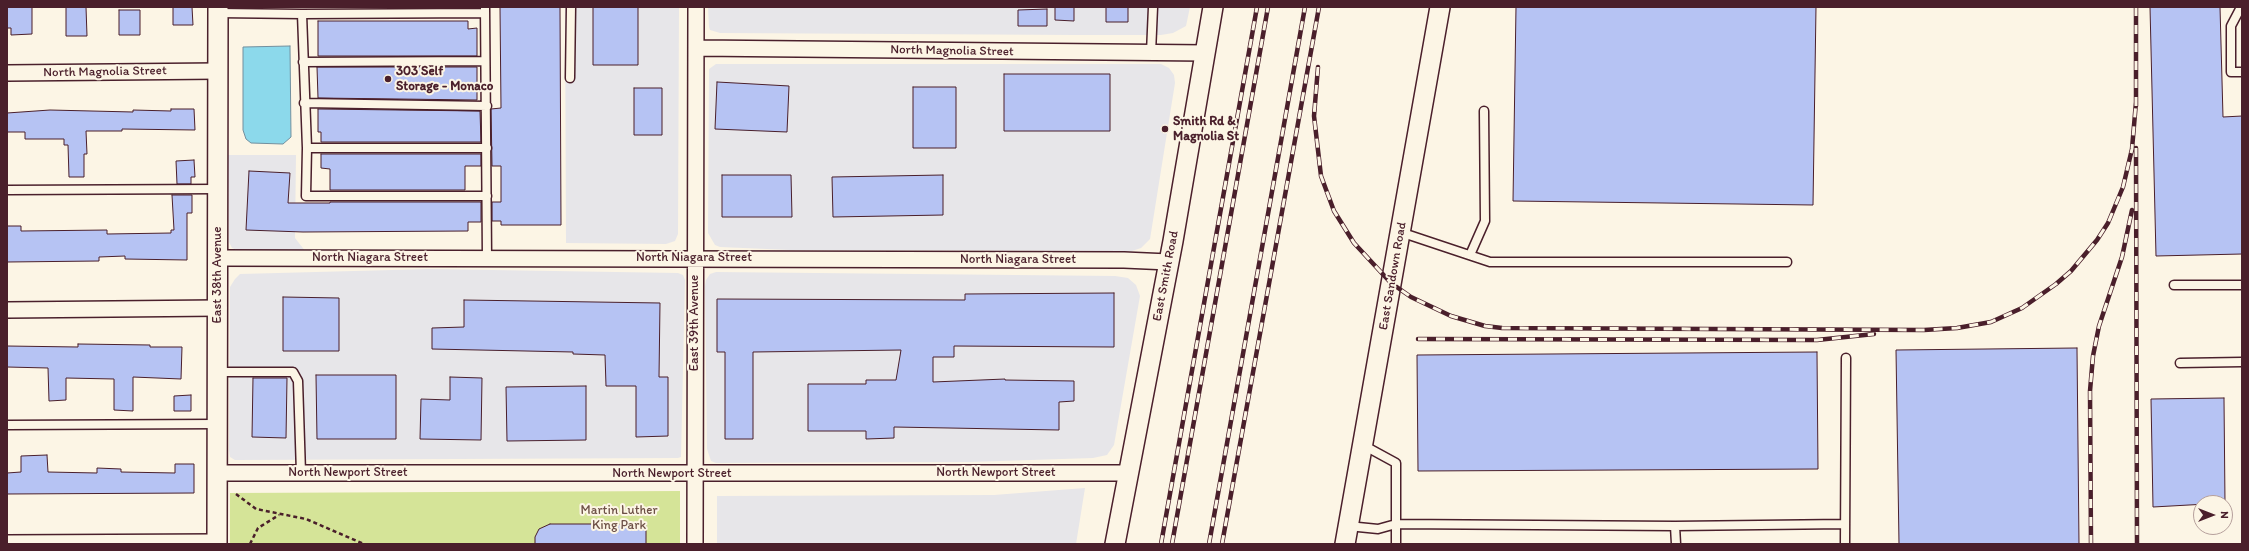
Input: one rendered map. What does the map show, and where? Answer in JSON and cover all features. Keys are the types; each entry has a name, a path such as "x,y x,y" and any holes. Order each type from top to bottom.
{"street":[{"name":"East 39th Avenue","path":"695,544 696,7"},
{"name":"East Smith Road","path":"1115,544 1127,473 1169,262 1213,7"},
{"name":"East Sandown Road","path":"1346,535 1440,7"},
{"name":"East 38th Avenue","path":"218,10 211,71 218,189 218,543"},
{"name":"North Magnolia Street","path":"697,48 1206,53"},
{"name":"North Magnolia Street","path":"7,73 211,71"},
{"name":"North Niagara Street","path":"219,258 696,258 1124,260 1169,262"},
{"path":"7,310 219,308"},
{"name":"North Newport Street","path":"218,473 1127,473"},
{"path":"7,543 218,543"}],"lane":[{"path":"570,78 571,7"},
{"path":"1151,52 1153,7"},
{"path":"2241,7 2231,26 2231,72 2242,72"},
{"path":"218,10 287,10 302,14 485,10 487,106 487,258"},
{"path":"302,14 304,103 307,148 306,196 487,196"},
{"path":"303,62 485,61"},
{"path":"304,103 487,106"},
{"path":"1470,255 1485,221 1484,111"},
{"path":"307,148 487,148"},
{"path":"7,190 218,189"},
{"path":"1400,232 1490,262 1787,262"},
{"path":"2174,285 2242,285"},
{"path":"1845,544 1846,358"},
{"path":"2180,364 2242,362"},
{"path":"218,372 293,372 298,381 301,473"},
{"path":"7,425 218,424"},
{"path":"1363,444 1396,464 1396,544"},
{"path":"1346,535 1396,524 1675,526 1845,524"},
{"path":"1675,526 1676,544"}],"path":[{"path":"236,494 256,509 306,518 364,544"},
{"path":"250,544 258,528 279,514"}],"shaded area":[{"path":"565,7 679,7 678,234 675,241 666,244 566,243"},
{"path":"708,7 1190,7 1186,26 1173,33 1161,35 1076,35 720,33 710,30"},
{"path":"716,64 1161,64 1169,68 1174,75 1175,83 1150,239 1141,248 1132,251 790,250 720,247 715,245 708,233 709,69"},
{"path":"228,155 296,155 295,238 306,252 240,251 232,248 229,242"},
{"path":"430,269 678,273 683,275 685,280 681,457 235,460 230,457 230,287 240,274"},
{"path":"716,272 1115,276 1128,278 1136,285 1140,296 1114,445 1107,455 1093,458 969,462 716,463 711,461 707,449 705,286 706,280 710,274"},
{"path":"1085,488 1076,544 717,544 717,496 994,495"}],"green space":[{"name":"Martin Luther King Park","path":"680,491 680,544 230,544 230,493"}],"water":[{"path":"290,46 291,137 283,144 251,143 246,139 243,130 243,47"}],"building":[{"path":"7,7 32,7 32,34 11,35 11,28 7,28"},
{"path":"66,7 86,7 87,36 66,36"},
{"path":"173,7 192,7 193,25 173,25"},
{"path":"500,7 560,7 561,225 501,225 501,221 492,221 492,202 501,202 501,166 492,166 491,109 501,108"},
{"path":"593,7 638,7 638,65 593,65"},
{"path":"1055,7 1074,7 1074,21 1055,20"},
{"path":"1106,7 1128,7 1128,22 1106,22"},
{"path":"1516,7 1816,7 1813,205 1513,201"},
{"path":"2150,7 2220,7 2223,117 2242,116 2242,254 2156,256"},
{"path":"1047,9 1047,26 1018,26 1018,10"},
{"path":"119,10 140,10 140,35 119,35"},
{"path":"318,21 468,21 468,29 477,28 477,56 318,56"},
{"path":"317,67 477,67 477,100 318,98"},
{"path":"1004,74 1110,74 1110,131 1004,131"},
{"path":"717,82 789,86 787,132 715,129"},
{"path":"913,87 956,87 956,148 913,148"},
{"path":"634,88 662,88 662,135 634,135"},
{"path":"171,109 194,109 195,130 122,129 122,131 86,131 87,154 84,154 84,177 69,177 68,145 64,145 64,139 25,139 25,132 7,132 7,113 50,110 133,112 133,110 171,111"},
{"path":"318,109 480,111 481,142 321,142 321,132 318,132"},
{"path":"321,154 481,154 481,166 465,166 465,190 330,190 330,169 321,168"},
{"path":"194,160 195,177 191,177 191,184 177,184 176,161"},
{"path":"249,171 290,173 288,203 481,202 481,222 468,222 468,231 303,232 246,230"},
{"path":"722,175 791,175 792,217 722,217"},
{"path":"943,175 943,215 833,217 832,177"},
{"path":"172,195 192,195 192,213 187,213 187,260 125,259 125,256 99,257 99,261 7,262 7,226 21,226 21,231 107,230 107,234 171,233 171,230 174,230"},
{"path":"1114,293 1114,347 954,346 954,357 933,357 933,382 1005,379 1074,381 1074,401 1059,402 1059,430 894,427 894,438 866,439 866,431 808,431 808,384 866,384 866,380 896,380 901,350 753,352 753,439 725,439 725,352 717,352 717,299 965,300 965,294"},
{"path":"283,297 339,298 339,351 283,351"},
{"path":"464,300 660,303 659,377 668,377 668,436 636,437 636,386 606,386 605,355 573,354 573,352 432,349 432,328 464,327"},
{"path":"78,344 182,347 181,379 133,377 133,411 114,410 114,379 66,378 66,400 49,401 48,368 7,367 7,346 78,347"},
{"path":"2077,348 2079,544 1899,544 1896,350"},
{"path":"1817,352 1818,469 1418,471 1417,355"},
{"path":"316,375 396,375 396,439 317,439"},
{"path":"450,377 482,378 481,440 420,439 421,399 450,400"},
{"path":"253,378 287,378 286,438 252,437"},
{"path":"586,386 586,440 507,441 506,387"},
{"path":"191,395 191,411 174,411 174,396"},
{"path":"2224,398 2225,495 2193,495 2193,505 2153,507 2151,399"},
{"path":"47,455 48,472 97,473 97,468 121,469 121,472 175,473 175,464 194,464 194,493 7,494 7,473 21,472 21,456"},
{"path":"550,524 646,524 646,544 535,544 535,537 539,529"}],"railway":[{"path":"1161,544 1257,7"},
{"path":"1172,544 1268,7"},
{"path":"1209,544 1305,7"},
{"path":"1222,544 1319,7"},
{"path":"2136,7 2136,106"},
{"path":"1318,67 1314,116 1321,176 1334,211 1354,243 1391,283 1411,297 1451,316 1485,326 1502,328 1924,330 1957,328 1991,322 2022,308 2056,284 2071,271 2097,240 2108,223 2123,187 2132,149 2136,102"},
{"path":"2136,148 2137,544"},
{"path":"2091,544 2090,391 2093,356 2099,326 2122,257 2132,210"},
{"path":"1418,339 1817,340 1874,334"}],"place":[{"name":"303 Self Storage - Monaco","path":"388,79"},
{"name":"Smith Rd & Magnolia St","path":"1165,129"}]}
